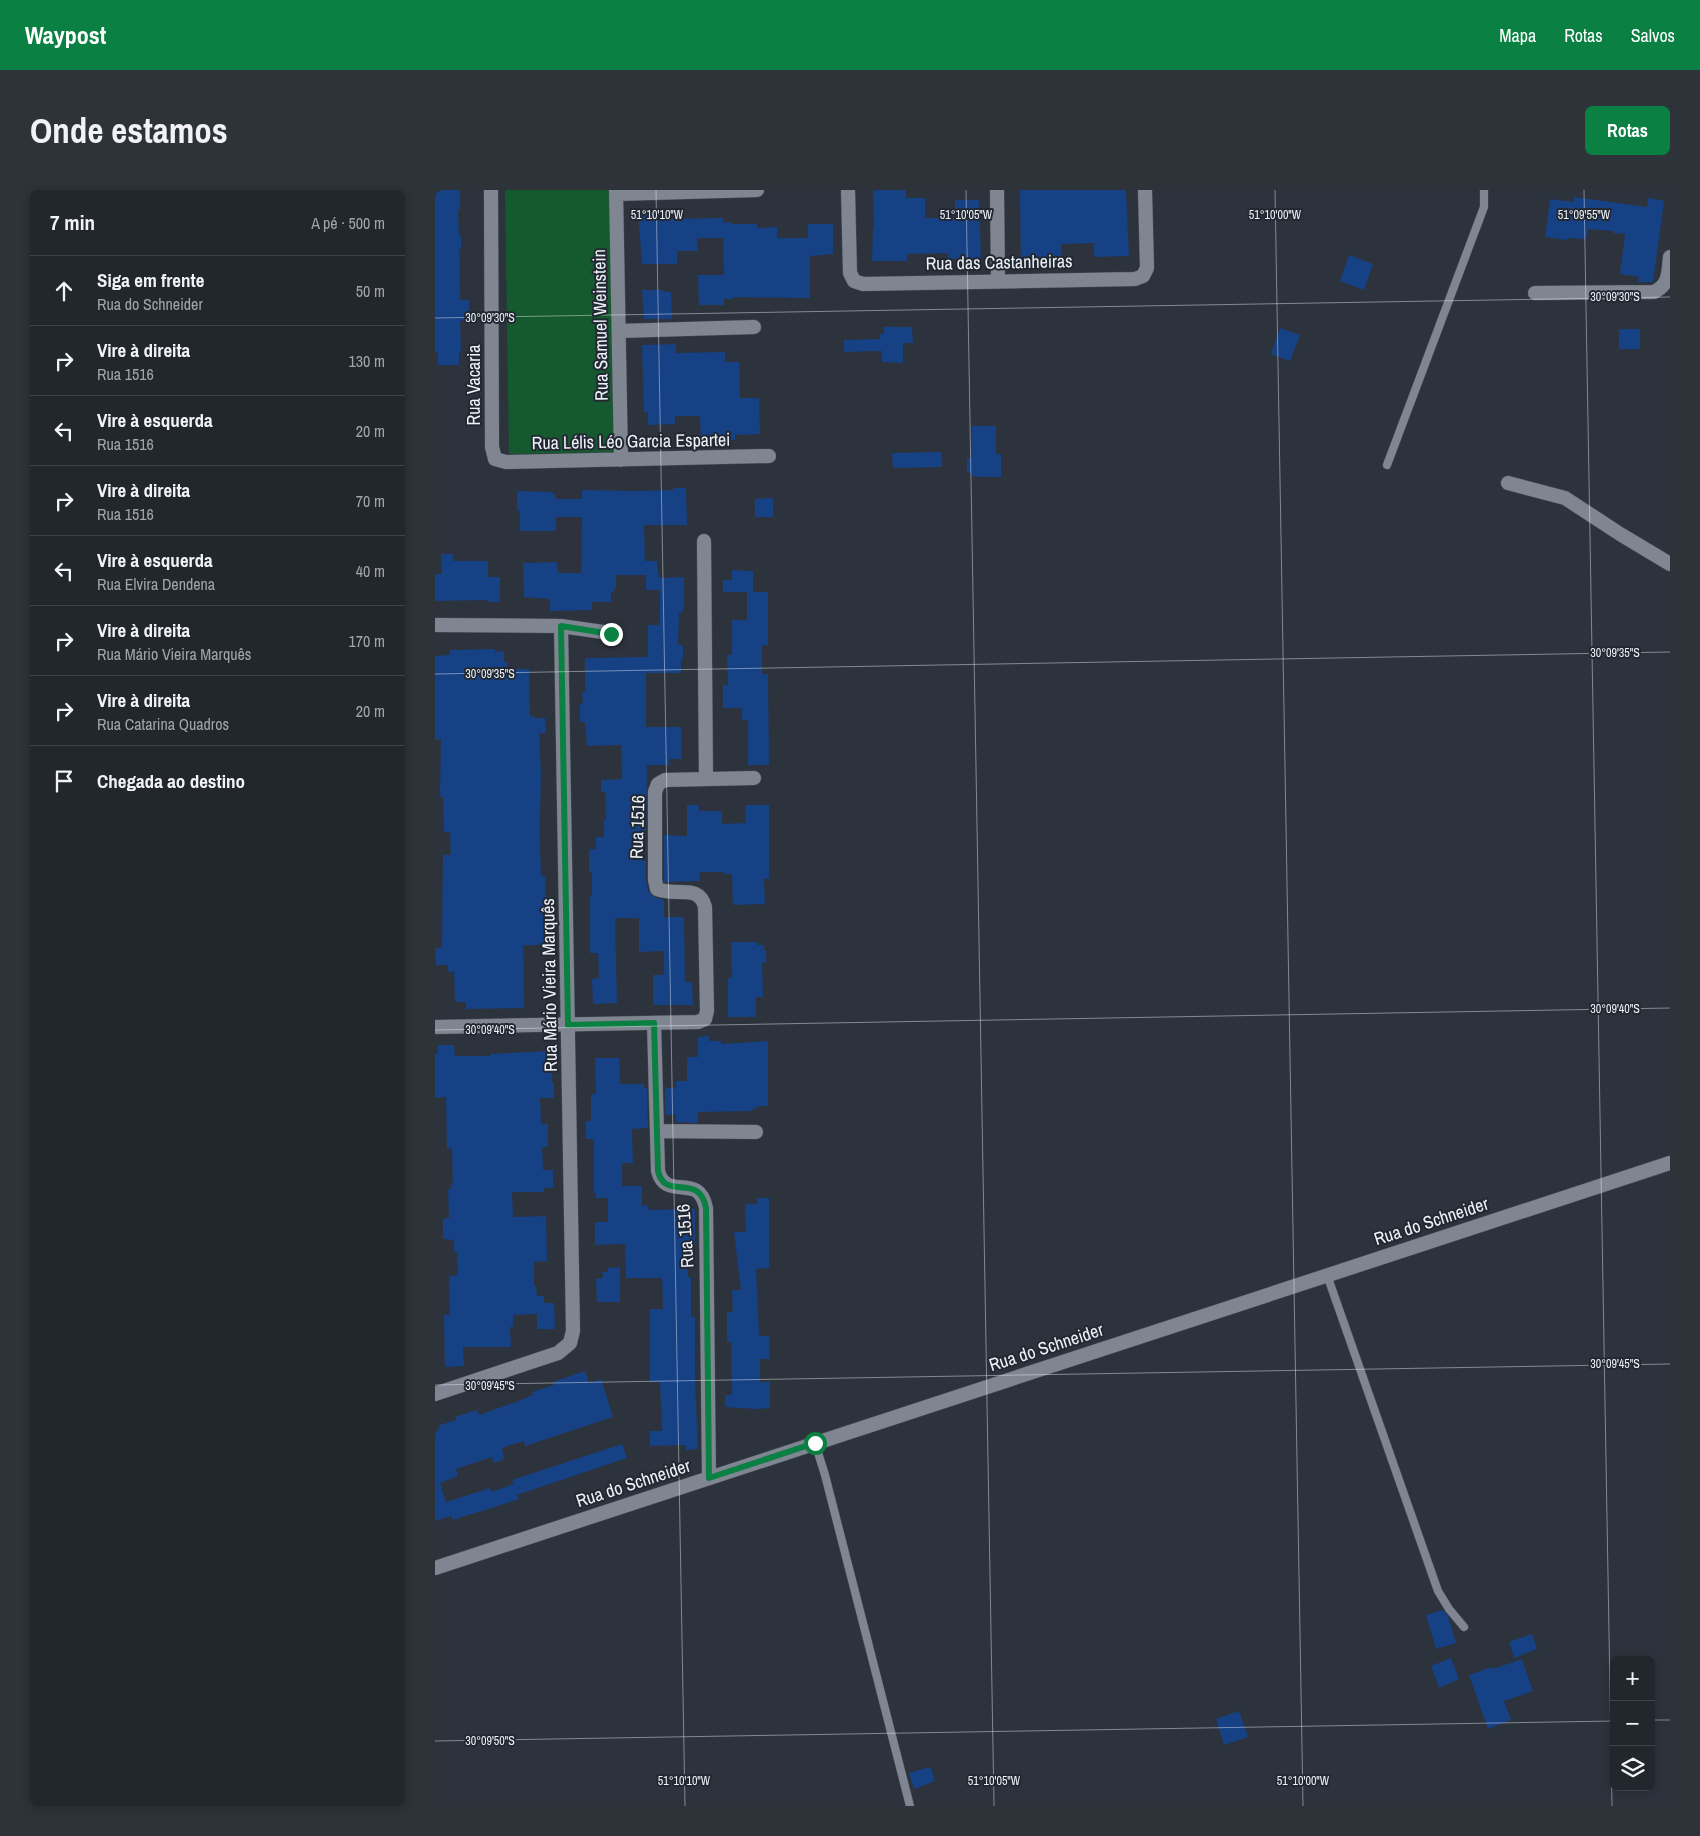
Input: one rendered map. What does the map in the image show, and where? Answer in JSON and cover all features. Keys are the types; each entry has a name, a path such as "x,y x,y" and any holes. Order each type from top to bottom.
{"street":[{"name":"Rua Vacaria","path":"491,190 492,447 495,458"},
{"path":"616,192 757,190"},
{"name":"Rua das Castanheiras","path":"848,190 850,273 854,281 863,284 1135,279 1143,276 1147,268 1145,190"},
{"path":"997,190 998,281"},
{"name":"Rua Samuel Weinstein","path":"616,192 621,460"},
{"path":"1535,293 1654,292 1663,288 1667,280 1670,257"},
{"path":"619,331 754,327"},
{"name":"Rua Lélis Léo Garcia Espartei","path":"495,458 506,462 769,456"},
{"path":"1509,483 1565,498 1619,534 1670,564"},
{"path":"704,541 707,779"},
{"path":"435,625 561,626 611,634"},
{"name":"Rua Mário Vieira Marquês","path":"435,1394 558,1353 570,1343 573,1331 561,626"},
{"name":"Rua 1516","path":"709,1478 706,1208 704,1197 697,1190 668,1185 660,1180 658,1171 654,1023 698,1022 705,1019 707,1011 705,907 703,898 697,893 664,892 657,889 655,880 655,792 659,784 665,780 754,778"},
{"path":"435,1027 654,1023"},
{"path":"657,1130 756,1132"},
{"name":"Rua do Schneider","path":"435,1568 1670,1163"}],"lane":[{"path":"1387,465 1484,208 1483,190"},
{"path":"1327,1275 1438,1591 1449,1609 1464,1627"},
{"path":"815,1443 825,1475 910,1806"}],"green space":[{"path":"505,190 611,190 615,452 509,454"}],"building":[{"path":"435,190 459,190 460,197 460,210 458,210 459,236 461,236 461,249 459,249 460,300 469,300 469,320 460,321 461,352 459,352 459,365 438,365 438,352 435,352"},
{"path":"873,190 906,190 906,198 925,198 925,218 955,218 955,200 979,200 981,258 948,259 948,253 907,254 907,261 872,261 874,228"},
{"path":"1020,190 1126,190 1129,256 1094,257 1094,243 1061,244 1062,262 1021,263"},
{"path":"1574,197 1647,207 1648,198 1664,201 1653,282 1638,282 1639,277 1620,274 1625,234 1588,229 1586,239 1568,238 1567,240 1545,237 1550,199 1574,202"},
{"path":"638,211 670,211 670,219 723,218 723,223 757,224 757,228 777,227 777,238 808,238 808,224 833,224 833,254 810,256 810,298 733,297 733,299 724,299 724,305 699,305 698,275 724,275 723,238 697,238 698,251 677,251 677,264 642,264"},
{"path":"1349,255 1373,264 1364,290 1340,281"},
{"path":"642,290 671,292 672,319 644,319"},
{"path":"884,327 912,327 913,343 903,343 903,363 882,362 882,351 844,352 844,340 880,339 880,334 884,334"},
{"path":"1280,328 1300,335 1290,361 1271,354"},
{"path":"1619,329 1640,329 1640,349 1619,349"},
{"path":"676,344 676,353 725,352 725,362 739,362 740,398 759,398 760,434 735,435 735,440 701,442 700,416 675,416 675,424 648,425 648,412 644,412 642,345"},
{"path":"972,426 996,426 996,454 1001,454 1001,477 980,477 972,476 972,472 967,473 967,458 971,458"},
{"path":"941,452 942,467 893,468 892,453"},
{"path":"673,488 686,488 687,525 644,525 645,561 657,561 659,578 684,577 684,607 682,613 679,613 678,645 683,645 683,659 681,659 681,673 646,673 646,727 681,727 682,759 669,759 669,765 647,765 646,836 632,836 633,860 646,860 648,891 654,897 664,900 664,917 684,917 685,982 692,982 693,1005 653,1005 653,975 664,975 664,951 639,952 639,918 615,918 617,1003 593,1004 592,979 599,978 598,953 590,953 592,872 589,872 589,849 596,849 596,837 604,837 604,820 606,820 605,792 601,792 601,780 622,779 621,745 587,746 585,722 580,722 580,703 583,703 582,692 585,692 585,658 648,657 648,625 660,625 660,590 646,590 646,575 616,575 616,589 614,589 614,592 611,592 611,602 592,602 592,610 550,611 550,599 524,597 523,563 557,562 558,573 581,573 582,517 556,517 556,531 520,531 517,491 552,492 556,499 582,499 582,490 638,491 673,490"},
{"path":"773,498 773,517 755,517 755,499"},
{"path":"441,554 453,554 453,561 488,561 488,577 500,577 500,602 488,602 488,600 435,601 435,574 442,574"},
{"path":"732,570 753,571 753,592 723,592 723,580 732,580"},
{"path":"747,592 768,592 768,646 762,645 762,674 768,674 769,765 748,765 748,720 742,720 742,708 723,708 723,685 728,685 727,655 732,655 732,620 747,620"},
{"path":"495,649 495,652 504,651 504,662 507,662 507,669 529,669 530,716 545,718 546,733 539,733 541,772 539,818 541,876 545,876 547,922 552,922 552,939 544,940 544,945 523,945 524,1008 466,1009 466,1002 455,1002 454,971 448,972 448,965 436,965 435,948 442,948 443,855 451,855 450,832 444,832 443,797 440,797 441,739 435,740 435,656 450,655 450,650"},
{"path":"687,805 699,805 699,811 722,811 722,824 746,823 745,805 769,805 769,879 764,879 765,904 733,905 732,874 724,874 724,872 699,872 700,881 664,882 664,835 687,836"},
{"path":"731,942 757,942 757,945 764,945 764,950 766,950 766,963 762,963 763,997 756,997 756,1017 728,1017 728,978 732,978"},
{"path":"709,1036 709,1041 721,1041 721,1044 768,1041 768,1106 756,1106 757,1109 751,1109 751,1111 698,1112 698,1123 676,1122 676,1114 665,1115 665,1088 676,1088 676,1081 687,1081 687,1057 698,1057 698,1037"},
{"path":"437,1045 454,1045 455,1056 490,1056 490,1054 551,1051 552,1082 554,1082 554,1098 540,1098 541,1124 548,1124 548,1147 542,1147 543,1170 553,1170 553,1188 544,1188 544,1192 512,1192 513,1217 546,1216 547,1261 534,1262 534,1286 536,1286 537,1296 544,1296 544,1303 554,1303 555,1329 537,1329 537,1314 513,1315 513,1327 510,1327 511,1347 463,1347 464,1366 445,1367 444,1315 450,1315 449,1276 458,1275 457,1252 454,1252 454,1240 443,1239 443,1219 449,1218 448,1189 451,1189 451,1183 453,1183 452,1148 447,1149 446,1097 435,1098 435,1054 438,1054"},
{"path":"595,1058 619,1058 620,1084 644,1084 644,1088 647,1088 648,1128 632,1129 633,1163 622,1163 622,1186 642,1186 642,1206 648,1205 649,1210 695,1209 695,1244 687,1244 688,1277 691,1277 691,1317 695,1317 698,1449 686,1450 686,1445 650,1446 650,1431 662,1431 660,1382 650,1382 650,1309 663,1309 662,1278 626,1278 625,1244 595,1245 595,1222 608,1222 608,1198 596,1198 596,1193 594,1193 594,1139 586,1139 586,1121 591,1121 591,1094 596,1094"},
{"path":"757,1198 769,1198 769,1268 756,1269 759,1336 769,1336 770,1359 760,1359 760,1382 770,1382 770,1408 725,1407 725,1395 732,1395 731,1342 727,1342 727,1312 733,1312 732,1290 741,1290 734,1232 746,1232 745,1204 757,1204"},
{"path":"620,1267 620,1302 597,1302 596,1279 603,1278 602,1272 608,1272 608,1268"},
{"path":"585,1371 589,1383 601,1379 613,1417 525,1446 524,1441 502,1448 504,1459 494,1463 492,1457 456,1469 458,1476 440,1483 446,1502 490,1488 491,1492 514,1484 512,1480 622,1444 627,1458 517,1495 519,1499 452,1520 451,1516 435,1521 435,1434 440,1425 456,1420 455,1417 477,1410 479,1415 516,1402 533,1395 532,1392 554,1385 553,1382"},
{"path":"1443,1610 1448,1616 1456,1643 1436,1649 1426,1615"},
{"path":"1532,1634 1537,1649 1514,1658 1509,1642"},
{"path":"1451,1658 1459,1679 1439,1688 1431,1666"},
{"path":"1522,1659 1533,1691 1504,1701 1511,1720 1488,1729 1469,1675"},
{"path":"1239,1711 1248,1737 1224,1745 1216,1719"},
{"path":"931,1768 935,1781 914,1789 909,1773"}],"route":[{"path":"611,634 561,626 568,1025 654,1023 658,1171 660,1180 668,1185 697,1190 704,1197 706,1208 709,1478 815,1443"}]}
